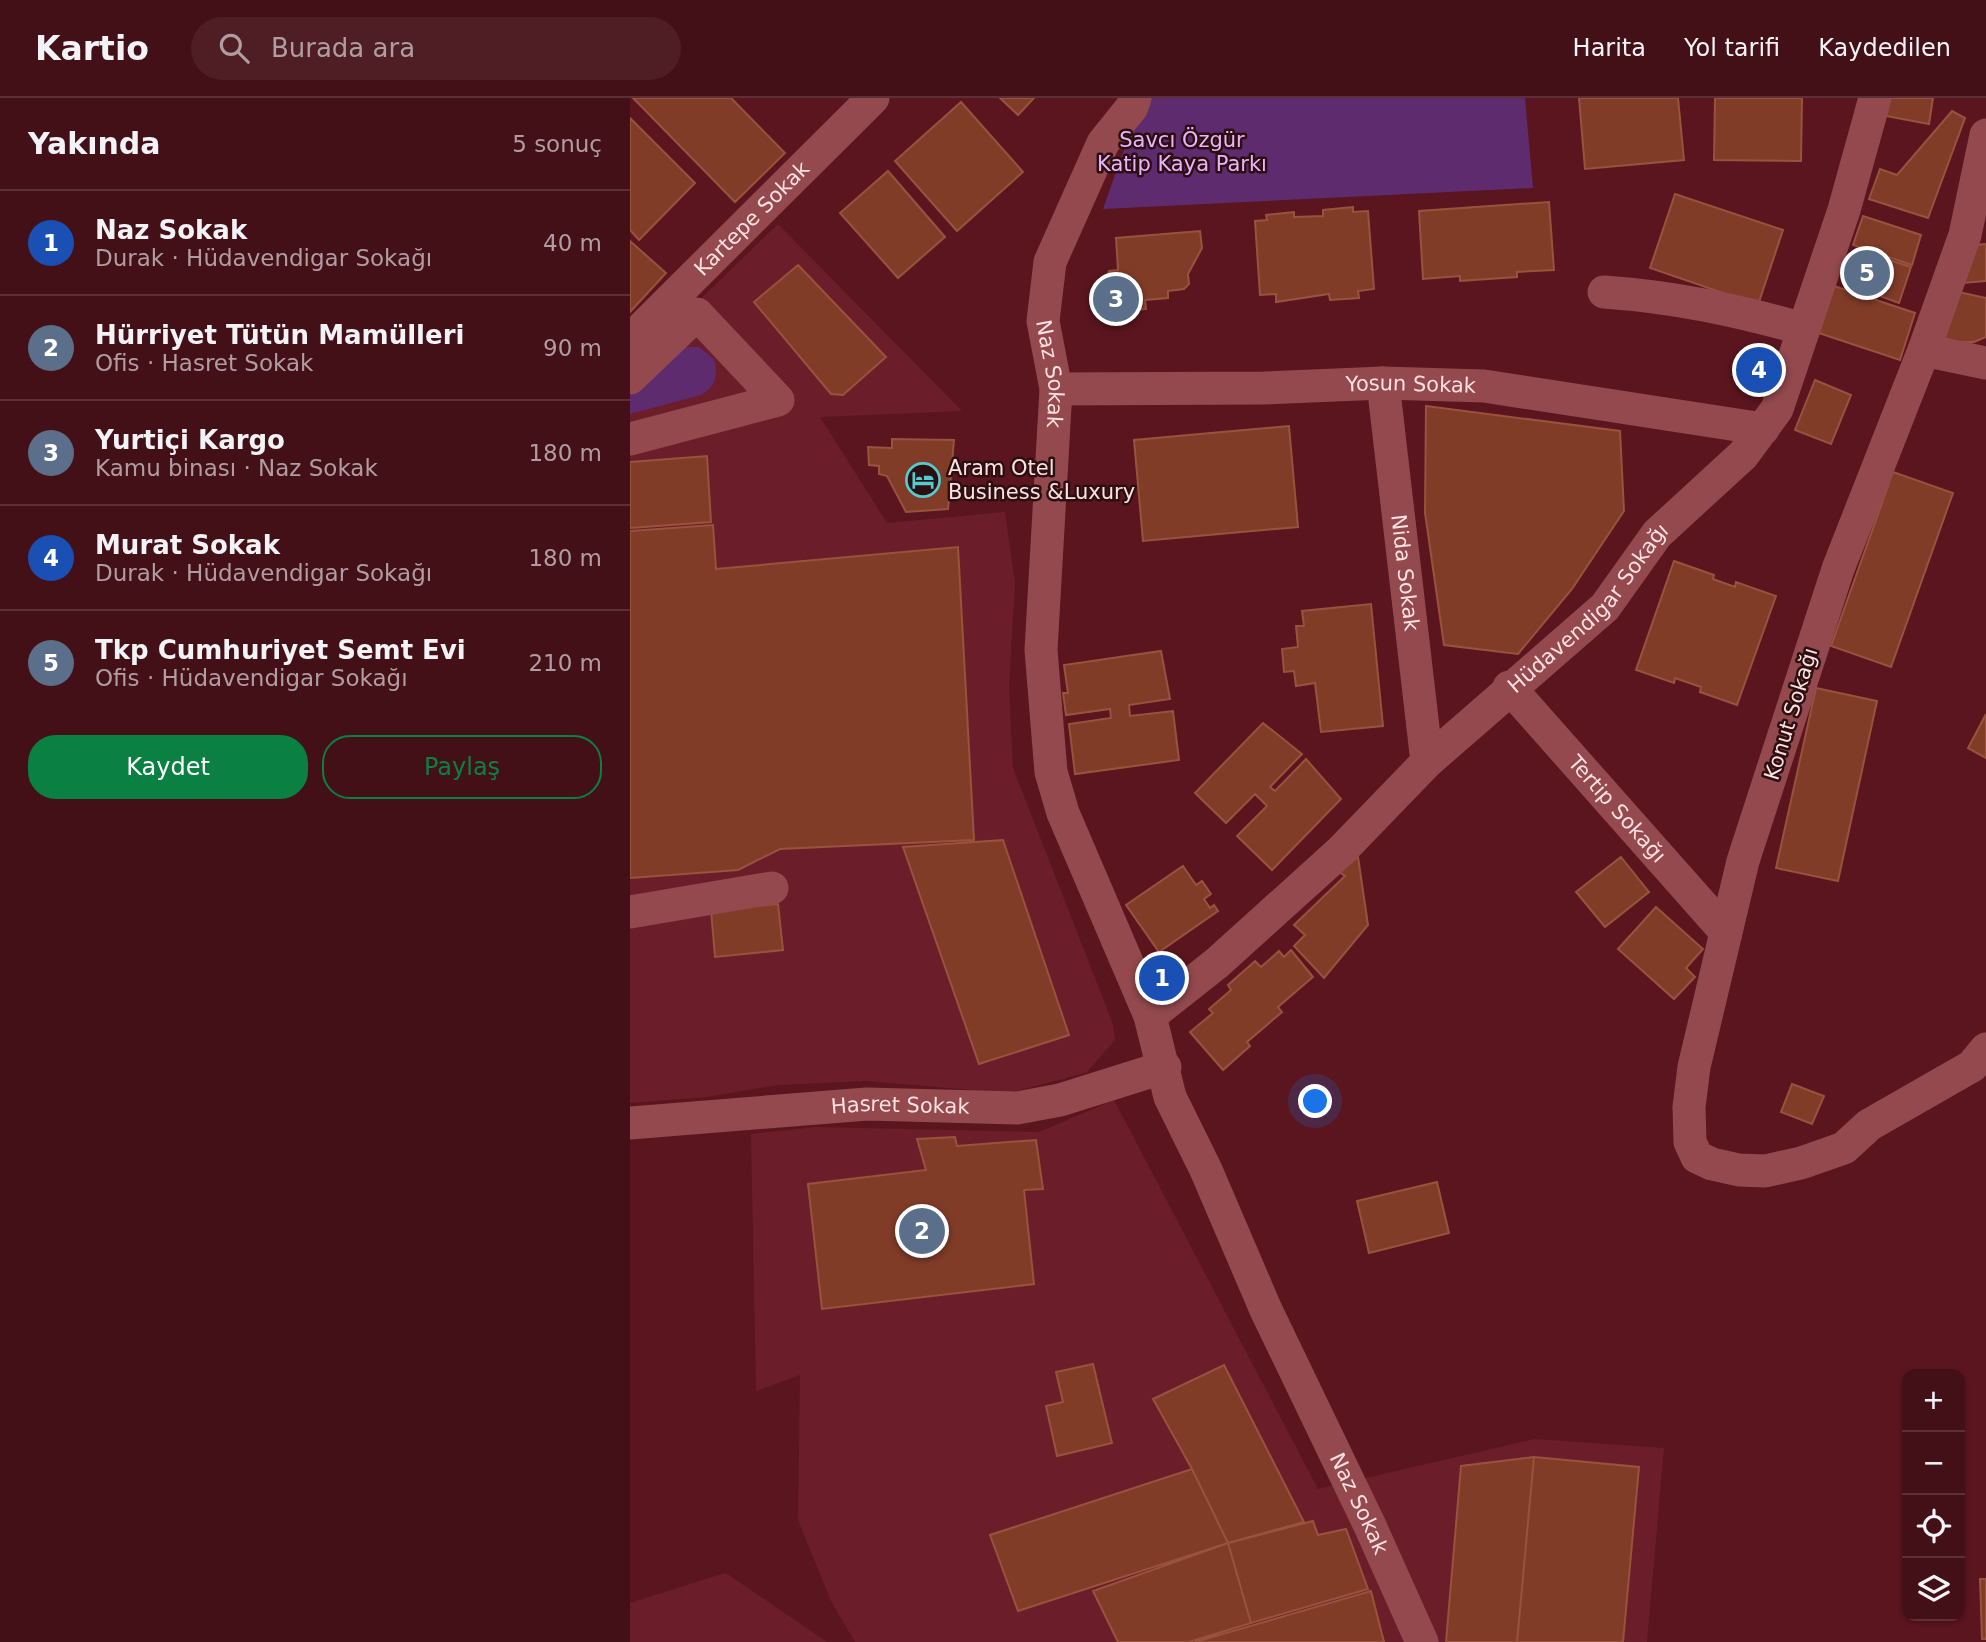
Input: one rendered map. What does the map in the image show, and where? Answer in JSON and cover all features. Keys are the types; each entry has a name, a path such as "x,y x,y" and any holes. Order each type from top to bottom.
{"street":[{"name":"Kartepe Sokak","path":"630,340 873,98"},
{"name":"Naz Sokak","path":"1135,98 1132,107 1103,143 1050,262 1044,321 1056,389 1041,650 1051,772 1063,813 1150,1016 1165,1067 1170,1097 1206,1170 1266,1310 1422,1642"},
{"name":"Hüdavendigar Sokağı","path":"1150,1016 1217,963 1341,851 1427,762 1509,687 1605,607 1657,534 1744,455 1777,409 1844,210 1875,98"},
{"name":"Konut Sokağı","path":"1986,135 1965,235 1924,350 1838,569 1743,861 1707,1001 1689,1107 1690,1142 1697,1157 1712,1164 1765,1171 1844,1148 1869,1125 1972,1066 1986,1049"},
{"path":"1604,292 1670,297 1736,310 1804,329"},
{"path":"630,378 697,314 778,400 630,439"},
{"path":"1924,350 1986,363"},
{"name":"Yosun Sokak","path":"1056,389 1264,388 1383,383 1484,386 1763,429"},
{"name":"Nida Sokak","path":"1383,383 1427,762"},
{"name":"Tertip Sokağı","path":"1509,687 1725,931"},
{"path":"630,912 772,888"},
{"name":"Hasret Sokak","path":"630,1123 867,1104 1017,1108 1060,1100 1165,1067"}],"shaded area":[{"path":"778,224 962,411 820,417 887,523 1005,512 1015,582 1009,687 1013,768 1113,1024 1115,1040 1086,1073 1008,1093 866,1081 778,1085 707,1097 630,1103 630,367"},
{"path":"1114,1100 1318,1489 1535,1439 1664,1448 1647,1642 855,1642 831,1601 798,1520 800,1375 756,1391 751,1134 815,1127 1039,1132"},
{"path":"726,1573 827,1642 630,1642 630,1603"}],"green space":[{"name":"Savcı Özgür Katip Kaya Parkı","path":"1149,98 1525,98 1533,188 1103,209 1127,141"},
{"path":"699,347 714,359 716,375 710,388 701,395 630,414 630,395 677,350"}],"building":[{"path":"633,98 731,98 785,153 735,202"},
{"path":"1000,98 1034,98 1018,115"},
{"path":"1579,98 1678,98 1684,160 1585,169"},
{"path":"1715,98 1802,98 1801,161 1714,160"},
{"path":"1890,98 1933,98 1929,124 1886,116"},
{"path":"961,102 1023,172 957,231 895,161"},
{"path":"1952,111 1965,118 1928,218 1869,199 1880,169 1897,175"},
{"path":"630,118 695,183 639,240 630,230"},
{"path":"888,171 945,237 898,278 840,213"},
{"path":"1675,194 1783,230 1758,305 1650,268"},
{"path":"1549,202 1554,270 1517,272 1517,277 1460,281 1460,276 1423,279 1419,211"},
{"path":"1353,207 1353,212 1368,211 1374,289 1358,291 1359,298 1330,300 1329,294 1276,302 1276,294 1260,295 1255,221 1267,220 1266,215 1294,212 1294,217 1323,216 1323,210"},
{"path":"1863,216 1921,235 1912,265 1853,245"},
{"path":"1200,231 1202,248 1188,274 1189,284 1184,289 1168,291 1168,298 1145,300 1146,309 1131,311 1131,316 1107,317 1103,288 1109,271 1118,270 1116,238"},
{"path":"630,241 666,273 630,312"},
{"path":"1986,244 1986,281 1963,283 1974,245"},
{"path":"1856,249 1911,267 1899,303 1844,283"},
{"path":"798,265 886,357 843,395 831,394 754,302"},
{"path":"1834,286 1915,313 1900,360 1819,333"},
{"path":"1954,291 1986,298 1986,337 1974,342 1954,342 1940,337"},
{"path":"1815,380 1851,395 1831,444 1795,430"},
{"path":"1426,406 1620,431 1624,511 1572,589 1518,654 1444,645 1425,513"},
{"path":"1289,426 1298,527 1143,541 1134,440"},
{"path":"892,439 954,440 948,509 906,512 887,476 879,474 879,466 869,465 868,447 892,448"},
{"path":"707,456 711,522 630,528 630,462"},
{"path":"1893,472 1953,493 1891,667 1831,646"},
{"path":"713,525 716,569 958,547 974,840 780,849 738,870 630,878 630,531"},
{"path":"1674,561 1714,575 1713,579 1735,587 1736,582 1776,596 1737,705 1700,692 1701,687 1675,678 1674,683 1636,670"},
{"path":"1371,604 1383,726 1321,732 1315,683 1296,686 1294,671 1284,672 1282,649 1298,647 1296,626 1304,626 1302,611"},
{"path":"1161,651 1170,699 1129,705 1130,716 1173,711 1179,760 1075,774 1069,724 1111,718 1110,709 1066,715 1063,693 1068,693 1064,665"},
{"path":"1816,688 1877,701 1838,881 1776,868"},
{"path":"1986,714 1986,758 1968,748"},
{"path":"1263,723 1302,754 1270,787 1275,791 1306,759 1341,799 1272,870 1237,836 1267,806 1255,794 1226,823 1195,793"},
{"path":"1003,840 1069,1035 979,1064 903,847"},
{"path":"1358,857 1368,925 1324,978 1294,946 1305,935 1294,925 1345,876 1339,872"},
{"path":"1621,857 1649,892 1605,927 1576,892"},
{"path":"1183,866 1196,885 1202,881 1211,894 1204,899 1210,908 1214,905 1218,911 1159,952 1126,905"},
{"path":"778,904 783,950 715,957 711,910"},
{"path":"1656,907 1703,949 1686,968 1695,977 1674,999 1618,949"},
{"path":"1291,950 1313,977 1278,1007 1282,1012 1247,1042 1250,1046 1223,1070 1190,1032 1213,1013 1209,1009 1231,990 1228,985 1255,961 1261,967 1279,951 1284,957"},
{"path":"1792,1084 1824,1096 1812,1124 1781,1112"},
{"path":"955,1137 957,1146 1036,1140 1043,1189 1024,1190 1034,1284 822,1309 808,1184 926,1170 917,1139"},
{"path":"1437,1182 1449,1233 1369,1253 1357,1201"},
{"path":"1093,1364 1112,1443 1057,1456 1046,1406 1063,1402 1056,1372"},
{"path":"1224,1365 1304,1522 1228,1543 1192,1469 1153,1399"},
{"path":"1534,1457 1517,1642 1446,1642 1461,1466"},
{"path":"1534,1457 1639,1467 1623,1642 1517,1642"},
{"path":"1192,1469 1228,1543 1018,1611 990,1535"},
{"path":"1313,1521 1318,1535 1346,1529 1368,1589 1251,1623 1228,1543"},
{"path":"1228,1543 1251,1623 1189,1642 1118,1642 1093,1591"},
{"path":"1980,1579 1986,1579 1986,1639 1982,1639"},
{"path":"1371,1591 1384,1642 1195,1642"}],"place":[{"name":"Tkp Cumhuriyet Semt Evi","path":"1867,273"},
{"name":"Yurtiçi Kargo","path":"1116,299"},
{"name":"Murat Sokak","path":"1759,370"},
{"name":"Aram Otel Business &Luxury","path":"923,480"},
{"name":"Naz Sokak","path":"1162,978"},
{"name":"Hürriyet Tütün Mamülleri","path":"922,1231"}]}
